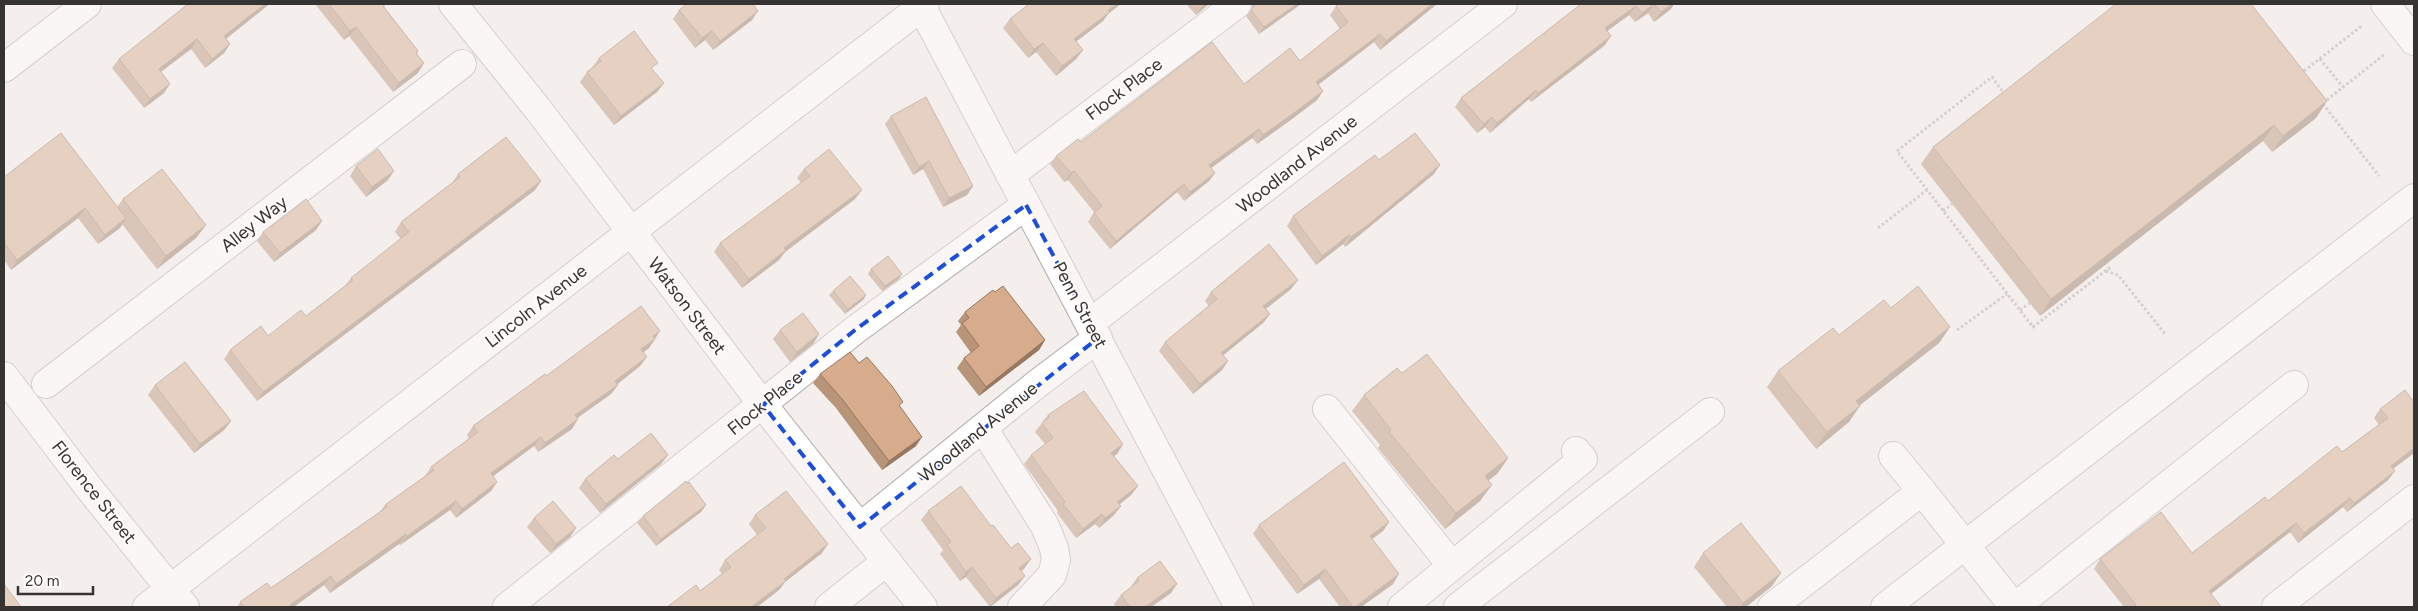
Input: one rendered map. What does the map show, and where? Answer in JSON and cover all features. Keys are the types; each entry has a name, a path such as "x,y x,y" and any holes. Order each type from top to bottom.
{"street":[{"path":"4,68 87,4"},
{"name":"Watson Street","path":"454,4 537,108 763,405 923,607"},
{"name":"Flock Place","path":"1010,175 1237,4"},
{"name":"Woodland Avenue","path":"860,527 982,428 1094,331 1503,4"},
{"path":"2385,4 2414,41"},
{"name":"Lincoln Avenue","path":"147,607 178,598 631,232 922,5"},
{"name":"Penn Street","path":"922,5 1239,607"},
{"name":"Alley Way","path":"46,384 462,64"},
{"path":"1885,607 2414,198"},
{"name":"Flock Place","path":"507,607 855,330 1026,205"},
{"name":"Florence Street","path":"4,376 13,408 89,488 178,598"},
{"path":"1893,456 2015,607 2294,385"},
{"path":"1326,409 1452,566"},
{"path":"1458,607 1710,412"},
{"path":"982,428 1045,526 1054,548 1056,560 1052,575 1022,607"},
{"path":"1402,607 1583,459 1576,451"},
{"path":"1772,607 1922,491"},
{"path":"2276,607 2414,499"},
{"path":"829,607 887,561"}],"path":[{"path":"2304,80 2299,75 2363,26"},
{"path":"2322,104 2384,54"},
{"path":"2320,59 2343,87"},
{"path":"2007,97 1992,78 1897,151 2033,327 2112,266"},
{"path":"2318,98 2379,176"},
{"path":"1878,228 1927,190"},
{"path":"1943,211 1952,204"},
{"path":"2105,271 2118,275 2166,335"},
{"path":"2074,288 2078,292"},
{"path":"1957,330 2007,294"},
{"path":"2020,310 2030,303"}],"highlighted area":[{"path":"1026,205 1098,338 860,527 763,405 855,330"}],"building":[{"path":"188,4 265,4 224,36 230,44 212,59 197,39 159,69 170,84 150,99 119,59"},
{"path":"329,4 386,4 383,6 418,51 416,53 424,63 399,83 356,27 350,31"},
{"path":"687,4 753,4 758,11 720,41 712,31 702,38 679,10"},
{"path":"1029,4 1116,4 1108,10 1110,12 1074,39 1083,50 1062,66 1043,43 1034,49 1010,19"},
{"path":"1256,4 1297,4 1264,27 1251,10"},
{"path":"1340,4 1432,4 1386,41 1380,34 1316,82 1323,91 1263,135 1259,129 1209,165 1215,173 1190,192 1184,184 1116,241 1094,213 1102,206 1074,171 1071,173 1056,156 1078,139 1081,142 1212,42 1244,84 1290,48 1300,61 1348,22 1336,6"},
{"path":"1581,4 1654,4 1642,13 1636,6 1605,28 1611,36 1538,93 1536,90 1497,123 1492,117 1484,124 1461,98"},
{"path":"1654,4 1672,4 1661,12"},
{"path":"2116,4 2251,4 2327,101 2283,136 2274,125 2051,299 1933,147"},
{"path":"634,31 658,63 651,68 664,83 621,116 587,72 601,61 599,58"},
{"path":"926,97 973,186 949,198 929,161 919,167 891,116"},
{"path":"61,133 126,218 105,235 85,208 17,260 4,243 4,177"},
{"path":"1415,133 1440,165 1369,224 1351,237 1349,235 1322,256 1293,216 1375,155 1379,160"},
{"path":"506,137 541,181 263,392 230,350 261,326 268,336 301,310 306,316 353,280 351,278 409,232 401,222 460,177 458,174"},
{"path":"378,149 394,171 372,187 356,166"},
{"path":"829,149 862,190 784,248 786,250 749,279 720,243 810,176 804,169"},
{"path":"162,169 206,225 166,256 123,199"},
{"path":"306,199 322,221 280,253 263,232"},
{"path":"1269,244 1298,280 1263,306 1270,314 1221,353 1228,361 1200,384 1165,342 1217,299 1211,292"},
{"path":"888,256 902,274 885,286 871,269"},
{"path":"850,276 866,295 848,309 833,291"},
{"path":"1003,286 1045,340 986,387 964,358 979,346 962,323 969,318 965,312 993,290 995,292"},
{"path":"1918,286 1950,327 1856,401 1860,406 1827,432 1778,371 1833,328 1839,335 1884,300 1891,308"},
{"path":"641,306 660,331 653,336 655,339 641,349 647,357 615,381 618,385 575,415 578,419 545,443 541,437 491,473 497,482 462,509 456,501 336,584 331,576 290,605 291,607 244,607 240,602 267,583 271,588 387,507 385,505 434,470 431,467 478,432 473,426 545,374 546,376"},
{"path":"803,313 819,334 797,352 780,330"},
{"path":"850,352 859,363 867,357 892,386 903,402 899,405 922,437 889,461 842,399 820,374"},
{"path":"1427,354 1508,458 1485,476 1492,485 1456,513 1389,432 1391,430 1364,395 1397,368 1402,373"},
{"path":"185,362 231,421 200,444 155,385"},
{"path":"2405,390 2414,402 2414,448 2391,466 2395,471 2354,503 2350,498 2304,533 2296,523 2209,591 2221,607 2133,607 2136,605 2100,559 2161,512 2192,553 2265,497 2268,501 2337,446 2342,452 2388,418 2380,409"},
{"path":"1084,391 1123,444 1111,453 1138,486 1117,502 1121,506 1105,518 1102,514 1083,529 1063,504 1065,502 1031,455 1053,438 1042,423 1049,417 1048,415"},
{"path":"651,433 668,455 606,504 585,479 614,455 618,459"},
{"path":"1344,462 1389,522 1370,536 1399,574 1355,607 1353,607 1325,569 1304,585 1259,525"},
{"path":"686,481 688,484 689,482 706,505 661,539 643,516"},
{"path":"961,486 991,526 993,525 1011,548 1018,543 1031,559 1019,568 1025,576 996,598 972,567 966,572 947,545 951,542 928,511"},
{"path":"786,491 828,544 784,579 786,581 751,607 667,607 696,585 700,591 731,567 725,560 766,528 755,515"},
{"path":"553,501 576,528 556,544 534,518"},
{"path":"1741,523 1781,573 1743,603 1703,553"},
{"path":"1160,561 1177,584 1145,607 1130,607 1121,595 1139,581 1137,578"},
{"path":"4,584 21,607 4,607"}]}
